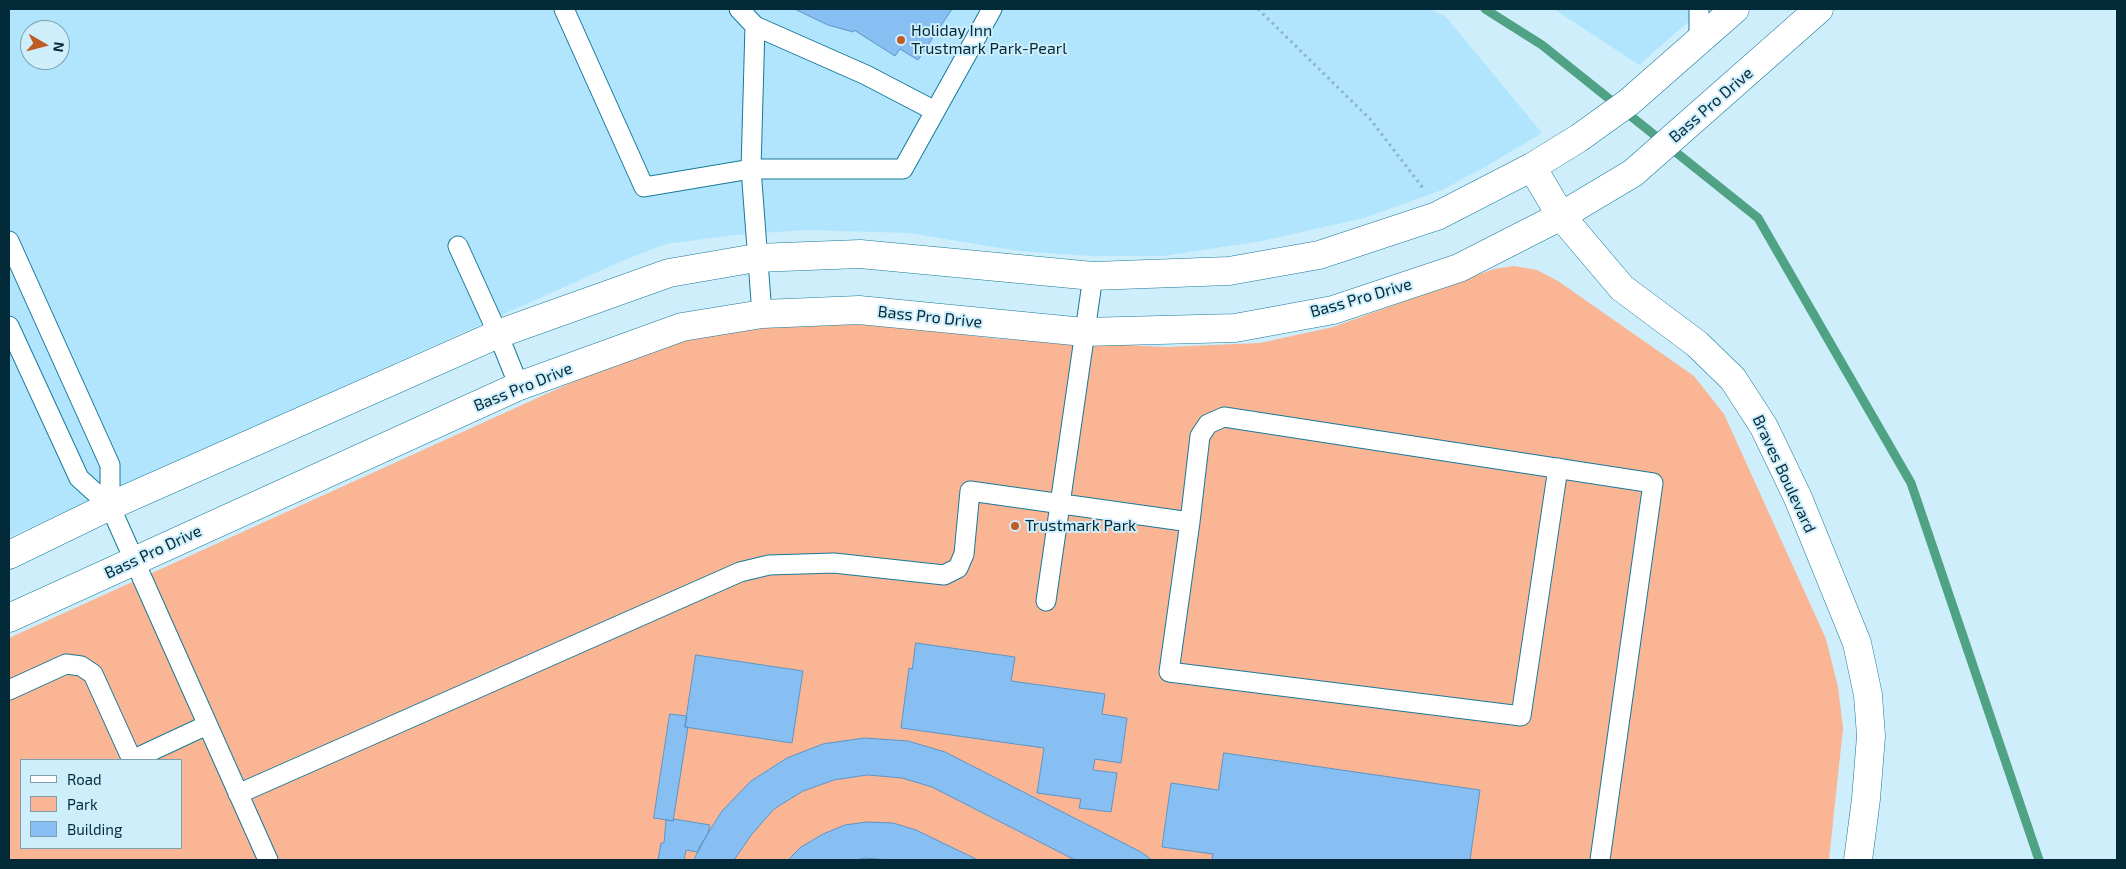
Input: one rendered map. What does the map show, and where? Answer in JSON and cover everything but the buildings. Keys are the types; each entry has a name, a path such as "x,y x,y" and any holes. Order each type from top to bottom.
{"street":[{"path":"9,555 110,506 498,334 669,273 756,258 860,254 1093,276 1229,271 1319,255 1442,213 1532,167 1579,138 1629,102 1735,9"},
{"name":"Bass Pro Drive","path":"9,618 519,386 682,327 762,314 859,310 1084,332 1235,328 1333,310 1459,268 1561,216 1633,173 1737,83 1818,9"},
{"name":"Braves Boulevard","path":"1532,167 1561,216 1622,288 1697,344 1733,379 1764,427 1794,490 1857,643 1868,695 1871,736 1866,799 1858,860"}],"lane":[{"path":"564,9 644,186 751,169 903,169 992,9"},
{"path":"739,9 755,26 866,75 935,111"},
{"path":"1699,9 1700,41"},
{"path":"755,26 751,169 756,258 762,314"},
{"path":"9,241 110,466 110,506 268,860"},
{"path":"458,246 498,334 519,386"},
{"path":"1046,601 1093,276"},
{"path":"9,326 79,478 110,506"},
{"path":"1558,468 1521,716 1169,672 1200,436 1208,424 1224,417 1558,468 1653,483 1600,860"},
{"path":"238,794 740,572 769,565 826,563 944,575 958,568 964,554 970,491 1190,522"},
{"path":"9,690 66,664 81,666 93,674 132,759"},
{"path":"134,759 207,725"}],"path":[{"path":"1258,9 1370,119 1442,213"}],"shaded area":[{"path":"9,9 1431,9 1446,17 1542,133 1442,190 1364,218 1262,241 1163,256 1091,256 1019,251 909,233 804,230 735,235 666,244 622,261 9,537"},
{"path":"1554,9 1703,9 1639,65"}],"green space":[{"name":"Trustmark Park","path":"1514,266 1537,270 1558,281 1694,376 1724,414 1826,639 1838,687 1843,728 1829,860 9,860 9,638 610,365 696,337 796,322 895,326 999,339 1167,347 1260,343 1333,327 1494,269"}],"waterway":[{"path":"1485,9 1542,45 1758,218 1911,483 2039,860"}],"place":[{"name":"Holiday Inn Trustmark Park-Pearl","path":"901,40"},
{"name":"Trustmark Park","path":"1015,526"}]}
